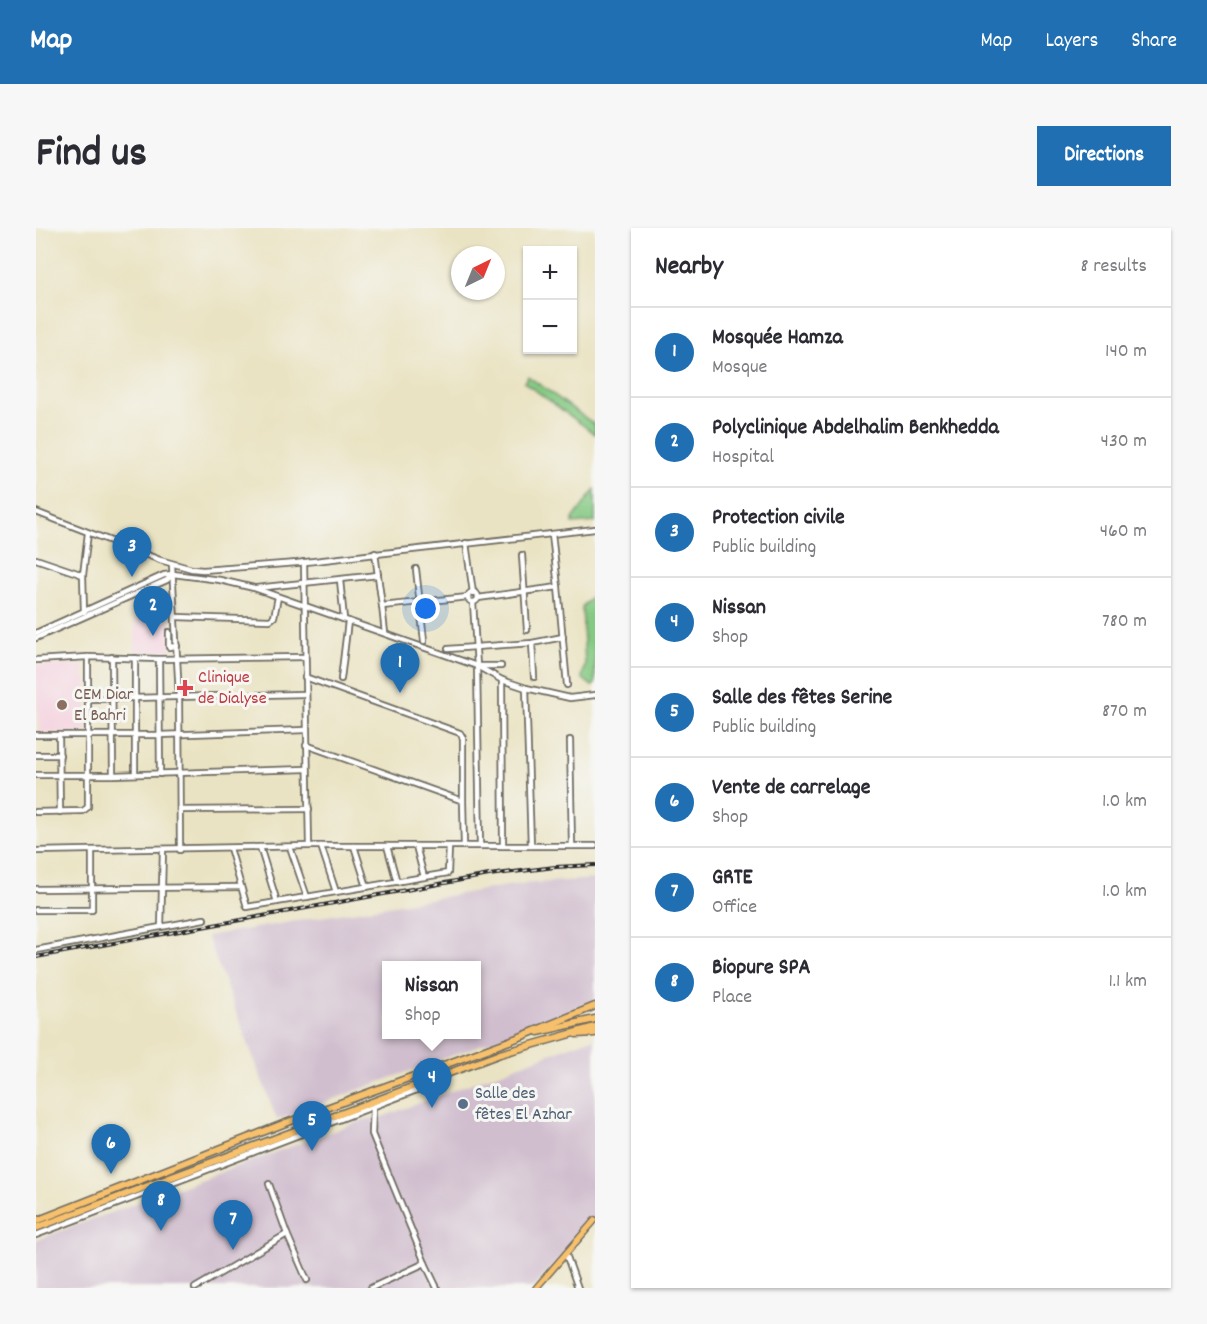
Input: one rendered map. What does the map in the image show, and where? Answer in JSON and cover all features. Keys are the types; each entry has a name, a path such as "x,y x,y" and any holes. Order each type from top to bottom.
{"highway":[{"path":"36,1221 283,1124 520,1037 595,1006"},
{"path":"520,1037 595,1019"},
{"path":"36,1228 500,1054 595,1027"},
{"path":"558,1036 595,1033"}],"main road":[{"path":"536,1288 595,1220"}],"street":[{"path":"36,512 172,564 203,570 304,562 595,530"},
{"path":"84,612 83,575 88,533"},
{"path":"552,534 567,685"},
{"path":"466,543 477,666 480,846"},
{"path":"375,553 385,633"},
{"path":"522,555 527,630"},
{"path":"36,559 83,575"},
{"path":"304,562 309,846"},
{"path":"172,564 178,658 180,850"},
{"path":"416,569 424,641"},
{"path":"36,638 166,580 173,574"},
{"path":"36,633 164,575 173,574 220,580 254,588 477,666 502,680 526,688 570,698 595,695"},
{"path":"254,588 378,575"},
{"path":"340,580 346,620 341,679"},
{"path":"473,602 478,598 558,587"},
{"path":"382,606 470,595 477,595 478,598"},
{"path":"176,617 270,620 274,617 278,597"},
{"path":"169,632 169,647 177,646"},
{"path":"448,649 532,643 563,637"},
{"path":"532,643 534,677"},
{"path":"36,660 88,657 159,659 305,657"},
{"path":"36,812 83,811 88,807 88,657"},
{"path":"112,657 113,775"},
{"path":"135,658 135,774"},
{"path":"159,659 160,774"},
{"path":"477,666 501,666"},
{"path":"305,677 460,733 463,738 464,846"},
{"path":"502,680 503,846"},
{"path":"526,688 531,846"},
{"path":"88,699 305,694"},
{"path":"36,735 136,736 306,730"},
{"path":"59,735 60,812"},
{"path":"570,740 572,846"},
{"path":"306,745 463,801"},
{"path":"36,755 60,754"},
{"path":"36,775 307,769"},
{"path":"181,810 309,809"},
{"path":"36,851 309,846 595,846"},
{"path":"321,846 336,892"},
{"path":"354,846 367,887"},
{"path":"387,846 397,882"},
{"path":"416,846 424,877"},
{"path":"290,847 307,897"},
{"path":"230,848 247,907 448,873 449,847"},
{"path":"260,848 277,902"},
{"path":"36,910 92,910 92,850"},
{"path":"161,927 162,850"},
{"path":"36,888 241,886"},
{"path":"36,949 204,919"},
{"path":"36,1235 417,1090 432,1080"},
{"path":"373,1107 372,1134 437,1288"},
{"path":"269,1184 307,1280"},
{"path":"195,1288 287,1234"},
{"path":"566,1254 578,1288"},
{"path":"371,1288 425,1263"}],"shaded area":[{"path":"135,620 170,620 171,651 135,652"},
{"name":"CEM Diar El Bahri","path":"36,665 84,665 84,678 87,679 87,732 39,734"},
{"path":"595,879 595,1000 277,1120 207,936 520,884"},
{"path":"595,1039 595,1218 533,1288 36,1288 36,1240 366,1119 382,1117 587,1040"}],"green space":[{"path":"528,376 595,425 595,434 524,382"},
{"path":"595,489 595,522 573,524 573,519"},
{"path":"595,593 595,684 592,686 582,678 585,664 582,607"}],"railway":[{"path":"36,957 489,875 595,865"}],"place":[{"name":"Protection civile","path":"132,577"},
{"name":"Polyclinique Abdelhalim Benkhedda","path":"153,636"},
{"name":"Clinique de Dialyse","path":"185,688"},
{"name":"Mosquée Hamza","path":"400,693"},
{"name":"CEM Diar El Bahri","path":"62,705"},
{"name":"Salle des fêtes El Azhar","path":"463,1104"},
{"name":"Nissan","path":"432,1108"},
{"name":"Salle des fêtes Serine","path":"312,1151"},
{"name":"Vente de carrelage","path":"111,1174"},
{"name":"Biopure SPA","path":"161,1231"},
{"name":"GRTE","path":"233,1250"}]}
